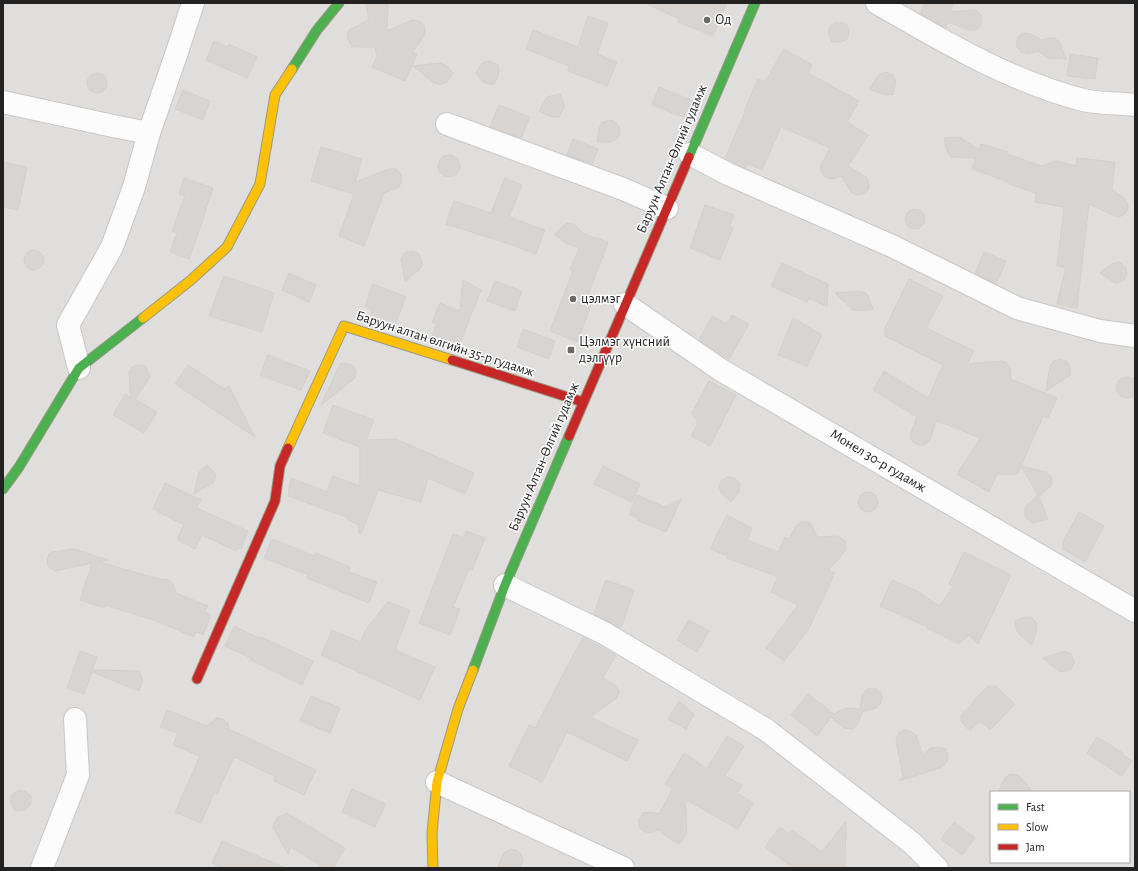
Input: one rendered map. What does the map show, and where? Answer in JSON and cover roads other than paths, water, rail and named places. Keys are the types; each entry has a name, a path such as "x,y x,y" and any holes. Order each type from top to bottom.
{"street":[{"path":"79,368 68,325 112,247 134,187 150,133 193,3"},
{"path":"3,489 19,467 79,368 191,280 227,248 260,184 275,95 318,30 339,3"},
{"name":"Баруун Алтан-Өлгий гудамж","path":"433,868 432,833 437,782 458,709 505,586 755,3"},
{"path":"877,3 938,38 1020,79 1085,100 1135,105"},
{"path":"3,102 150,133"},
{"path":"447,124 616,186 667,208"},
{"path":"690,154 728,174 892,246 1017,308 1100,331 1135,336"},
{"name":"Монел 30-р гудамж","path":"625,304 721,370 1135,611"},
{"name":"Баруун алтан өлгийн 35-р гудамж","path":"197,679 275,501 280,466 344,326 583,402"},
{"path":"505,586 604,632 765,729 912,843 937,868"},
{"path":"42,868 78,775 75,719"},
{"path":"437,782 623,868"}],"place":[{"name":"Од","path":"707,20"},
{"name":"цэлмэг","path":"573,299"},
{"name":"Цэлмэг хүнсний дэлгүүр","path":"571,350"}]}
